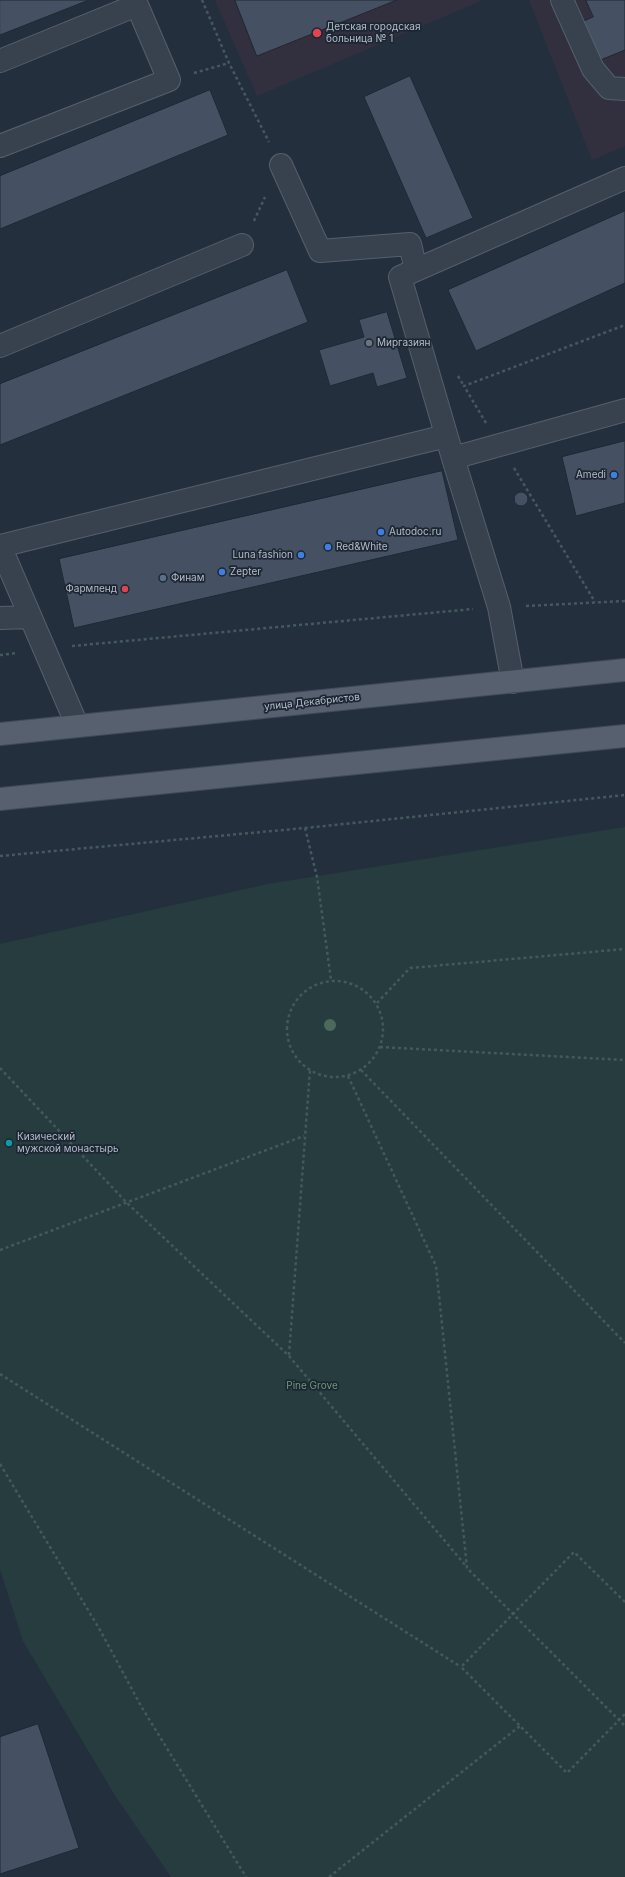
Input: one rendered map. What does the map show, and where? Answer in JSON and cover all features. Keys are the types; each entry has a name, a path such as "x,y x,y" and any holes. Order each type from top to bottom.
{"main road":[{"name":"улица Декабристов","path":"0,734 625,670"},
{"path":"0,799 625,736"}],"lane":[{"path":"562,0 593,69 609,88 625,89"},
{"path":"0,61 137,5 169,80 0,146"},
{"path":"281,165 320,251 410,244 416,270"},
{"path":"513,682 499,607 446,436 400,277 625,178"},
{"path":"0,346 242,244"},
{"path":"453,458 625,410"},
{"path":"78,725 43,649 0,546 446,436"},
{"path":"0,618 30,617"}],"path":[{"path":"202,0 229,63 281,165 242,244"},
{"path":"169,80 229,63"},
{"path":"0,655 43,649 499,607 625,601"},
{"path":"0,856 305,828 625,795"},
{"path":"305,828 316,877 331,980"},
{"path":"377,1003 410,968 625,949"},
{"path":"331,980 349,982 365,990 377,1003 383,1017 384,1033 380,1047 373,1060 361,1070 348,1076 329,1077 310,1070 296,1057 288,1039 287,1019 295,1001 310,986 331,980"},
{"path":"380,1047 625,1060"},
{"path":"0,1068 126,1202 289,1356 468,1568 512,1614 625,1726"},
{"path":"289,1356 310,1070"},
{"path":"361,1070 625,1343"},
{"path":"348,1076 436,1266 468,1568"},
{"path":"0,1250 304,1136"},
{"path":"0,1374 460,1667 567,1773 625,1714"},
{"path":"0,1464 100,1630 141,1706 246,1877"},
{"path":"460,1667 574,1552 625,1602"},
{"path":"329,1877 520,1726"}],"shaded area":[{"name":"Детская городская больница № 1","path":"215,0 483,0 257,96"},
{"path":"529,0 625,0 625,146 592,160"}],"green space":[{"name":"Pine Grove","path":"625,827 625,1877 171,1877 114,1794 23,1641 0,1569 0,944 268,884"}],"building":[{"path":"0,0 89,0 0,35"},
{"path":"235,0 397,0 257,56"},
{"path":"586,0 625,0 625,50 593,63 577,24 593,17"},
{"path":"410,76 473,218 426,238 364,97"},
{"path":"210,90 228,135 0,229 0,176"},
{"path":"625,211 625,283 476,351 448,290"},
{"path":"287,270 308,322 0,445 0,384"},
{"name":"Миргазиян","path":"387,312 407,378 377,387 373,373 330,386 319,350 364,337 359,320"},
{"path":"625,441 625,503 576,516 562,457"},
{"path":"442,471 458,540 74,628 59,559"},
{"path":"521,492 526,494 528,499 526,504 521,506 516,504 514,499 516,494"},
{"path":"38,1724 79,1848 0,1874 0,1737"}],"place":[{"name":"Детская городская больница № 1","path":"317,33"},
{"name":"Миргазиян","path":"369,343"},
{"name":"Amedi","path":"614,475"},
{"name":"Autodoc.ru","path":"381,532"},
{"name":"Red&White","path":"328,547"},
{"name":"Luna fashion","path":"301,555"},
{"name":"Zepter","path":"222,572"},
{"name":"Финам","path":"163,578"},
{"name":"Фармленд","path":"125,589"},
{"name":"Кизический мужской монастырь","path":"9,1143"}]}
